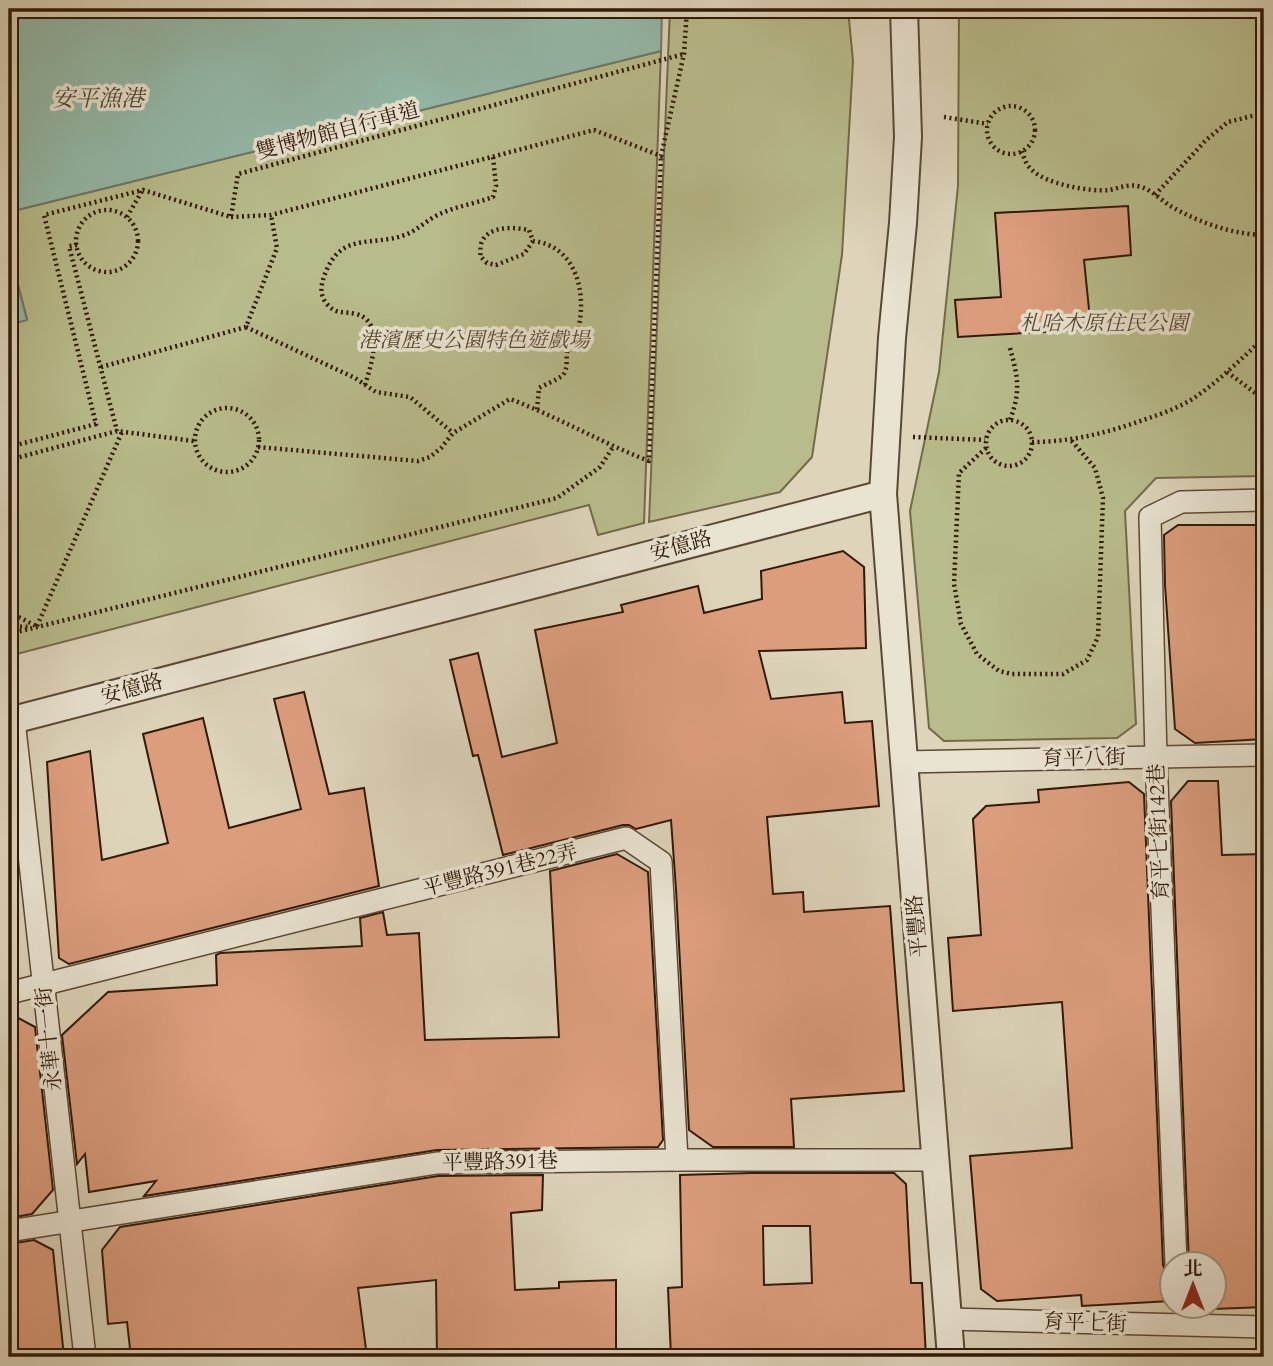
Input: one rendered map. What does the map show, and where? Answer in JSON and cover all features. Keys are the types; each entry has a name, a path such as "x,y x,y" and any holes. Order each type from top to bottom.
{"street":[{"path":"883,494 908,137 904,9"},
{"name":"安億路","path":"11,720 883,494"},
{"name":"平豐路","path":"883,494 951,1357"},
{"name":"育平七街142巷","path":"1175,1250 1156,757 1150,517 1181,502 1264,500"},
{"name":"永華十一街","path":"11,720 85,1357"},
{"name":"育平八街","path":"904,762 1264,755"},
{"name":"平豐路391巷22弄","path":"43,985 626,838 661,863 677,1160"},
{"path":"9,993 43,985"},
{"name":"平豐路391巷","path":"9,1231 437,1163 936,1160"},
{"name":"育平七街","path":"948,1319 1158,1316"},
{"name":"育平七街","path":"1209,1320 1264,1327"}],"path":[{"path":"258,447 418,461 430,457 453,433 510,399 649,461 662,156 684,54 687,9"},
{"name":"雙博物館自行車道","path":"231,217 238,174 684,54"},
{"path":"1003,107 1019,107 1032,116 1035,124 1033,140 1022,151 1014,153 999,150 989,139 988,124 991,116 1003,107"},
{"path":"1154,195 1206,140 1228,122 1264,113"},
{"path":"944,117 988,124"},
{"path":"9,447 96,424 44,215 143,190 231,217 271,215 594,130 662,156"},
{"path":"1022,151 1027,164 1034,172 1059,183 1093,190 1110,190 1133,184 1144,187 1170,206 1203,223 1264,235"},
{"path":"365,385 373,360 375,340 369,323 358,315 339,313 325,303 320,285 327,267 349,244 406,234 442,213 494,198 496,186 493,157"},
{"path":"127,217 143,190"},
{"path":"100,211 120,213 127,217 137,232 138,247 134,256 128,264 110,272 91,267 78,253 78,232 83,222 100,211"},
{"path":"246,327 277,248 271,215"},
{"path":"516,227 529,230 533,242 524,254 496,265 487,263 480,256 481,243 486,236 499,229 516,227"},
{"path":"533,242 546,243 559,251 574,270 581,289 578,334 568,348 567,366 563,374 539,388 537,410"},
{"path":"36,627 120,432 69,246 77,245"},
{"path":"101,367 246,327 355,378 376,393 410,397 453,433"},
{"path":"1032,442 1057,442 1102,433 1164,413 1191,400 1264,338"},
{"path":"1010,348 1018,379 1010,420"},
{"path":"1227,372 1264,397"},
{"path":"230,407 250,416 259,436 255,456 239,470 229,472 219,471 201,461 194,441 200,420 219,408 230,407"},
{"path":"1010,420 1027,428 1032,442 1027,457 1014,466 999,464 988,454 985,440 992,426 1010,420"},
{"path":"9,460 120,432 194,441"},
{"path":"886,438 985,440"},
{"path":"986,447 960,472 954,584 961,624 977,654 999,671 1012,674 1063,674 1087,660 1098,636 1103,510 1103,498 1095,468 1070,440"},
{"path":"9,634 557,498 600,467 614,447"},
{"path":"9,612 36,627"},
{"path":"9,626 36,627"}],"green space":[{"path":"670,9 848,9 853,61 842,255 812,457 780,492 649,522"},
{"name":"札哈木原住民公園","path":"959,9 1264,9 1264,476 1156,478 1125,511 1136,724 1117,738 944,741 929,728 910,511 939,372 958,186"},
{"name":"港濱歷史公園特色遊戲場","path":"661,51 644,523 598,535 589,505 9,656 9,325 27,319 9,251 9,212"}],"water":[{"name":"安平漁港","path":"9,9 662,9 661,51 9,212"},
{"path":"9,251 27,320 9,325"}],"building":[{"path":"1128,206 1131,255 1084,260 1091,329 958,337 955,300 1001,297 995,213"},
{"path":"1178,525 1264,525 1264,739 1195,743 1175,729 1164,535"},
{"path":"843,551 864,567 866,648 759,651 771,699 842,692 845,723 872,721 879,806 767,817 773,894 803,892 804,912 890,906 904,1091 791,1099 794,1147 713,1147 689,1130 671,820 636,829 623,825 503,855 478,755 473,756 450,660 478,653 502,757 557,743 535,630 623,612 621,605 698,586 704,613 762,599 761,571"},
{"path":"304,692 329,794 364,788 379,886 69,964 59,958 47,762 90,751 102,860 168,843 143,734 203,718 229,828 301,809 274,699"},
{"path":"1188,781 1218,781 1222,855 1264,854 1264,1307 1228,1308 1228,1250 1188,1250 1171,801"},
{"path":"1129,782 1144,794 1162,1250 1158,1250 1158,1302 1082,1306 1081,1295 997,1301 981,1289 970,1156 1072,1148 1062,1002 953,1011 948,938 981,935 973,819 986,806 1039,802 1038,790"},
{"path":"617,854 648,872 663,1140 658,1147 437,1150 144,1196 156,1181 89,1192 85,1154 77,1164 62,1035 108,992 217,985 216,955 220,953 362,946 360,918 383,912 387,935 419,933 425,1040 559,1037 550,871"},
{"path":"9,1013 35,1027 53,1190 32,1214 9,1218"},
{"path":"894,1173 906,1184 911,1283 922,1283 926,1357 671,1357 668,1288 682,1287 680,1175","holes":["763,1226 810,1226 812,1283 764,1285"]},
{"path":"543,1175 542,1210 511,1213 515,1290 559,1288 559,1282 616,1280 616,1357 437,1357 436,1280 358,1288 367,1357 131,1357 127,1322 108,1324 102,1250 120,1227 438,1176"},
{"path":"34,1240 53,1250 64,1357 9,1357 9,1244"}]}
